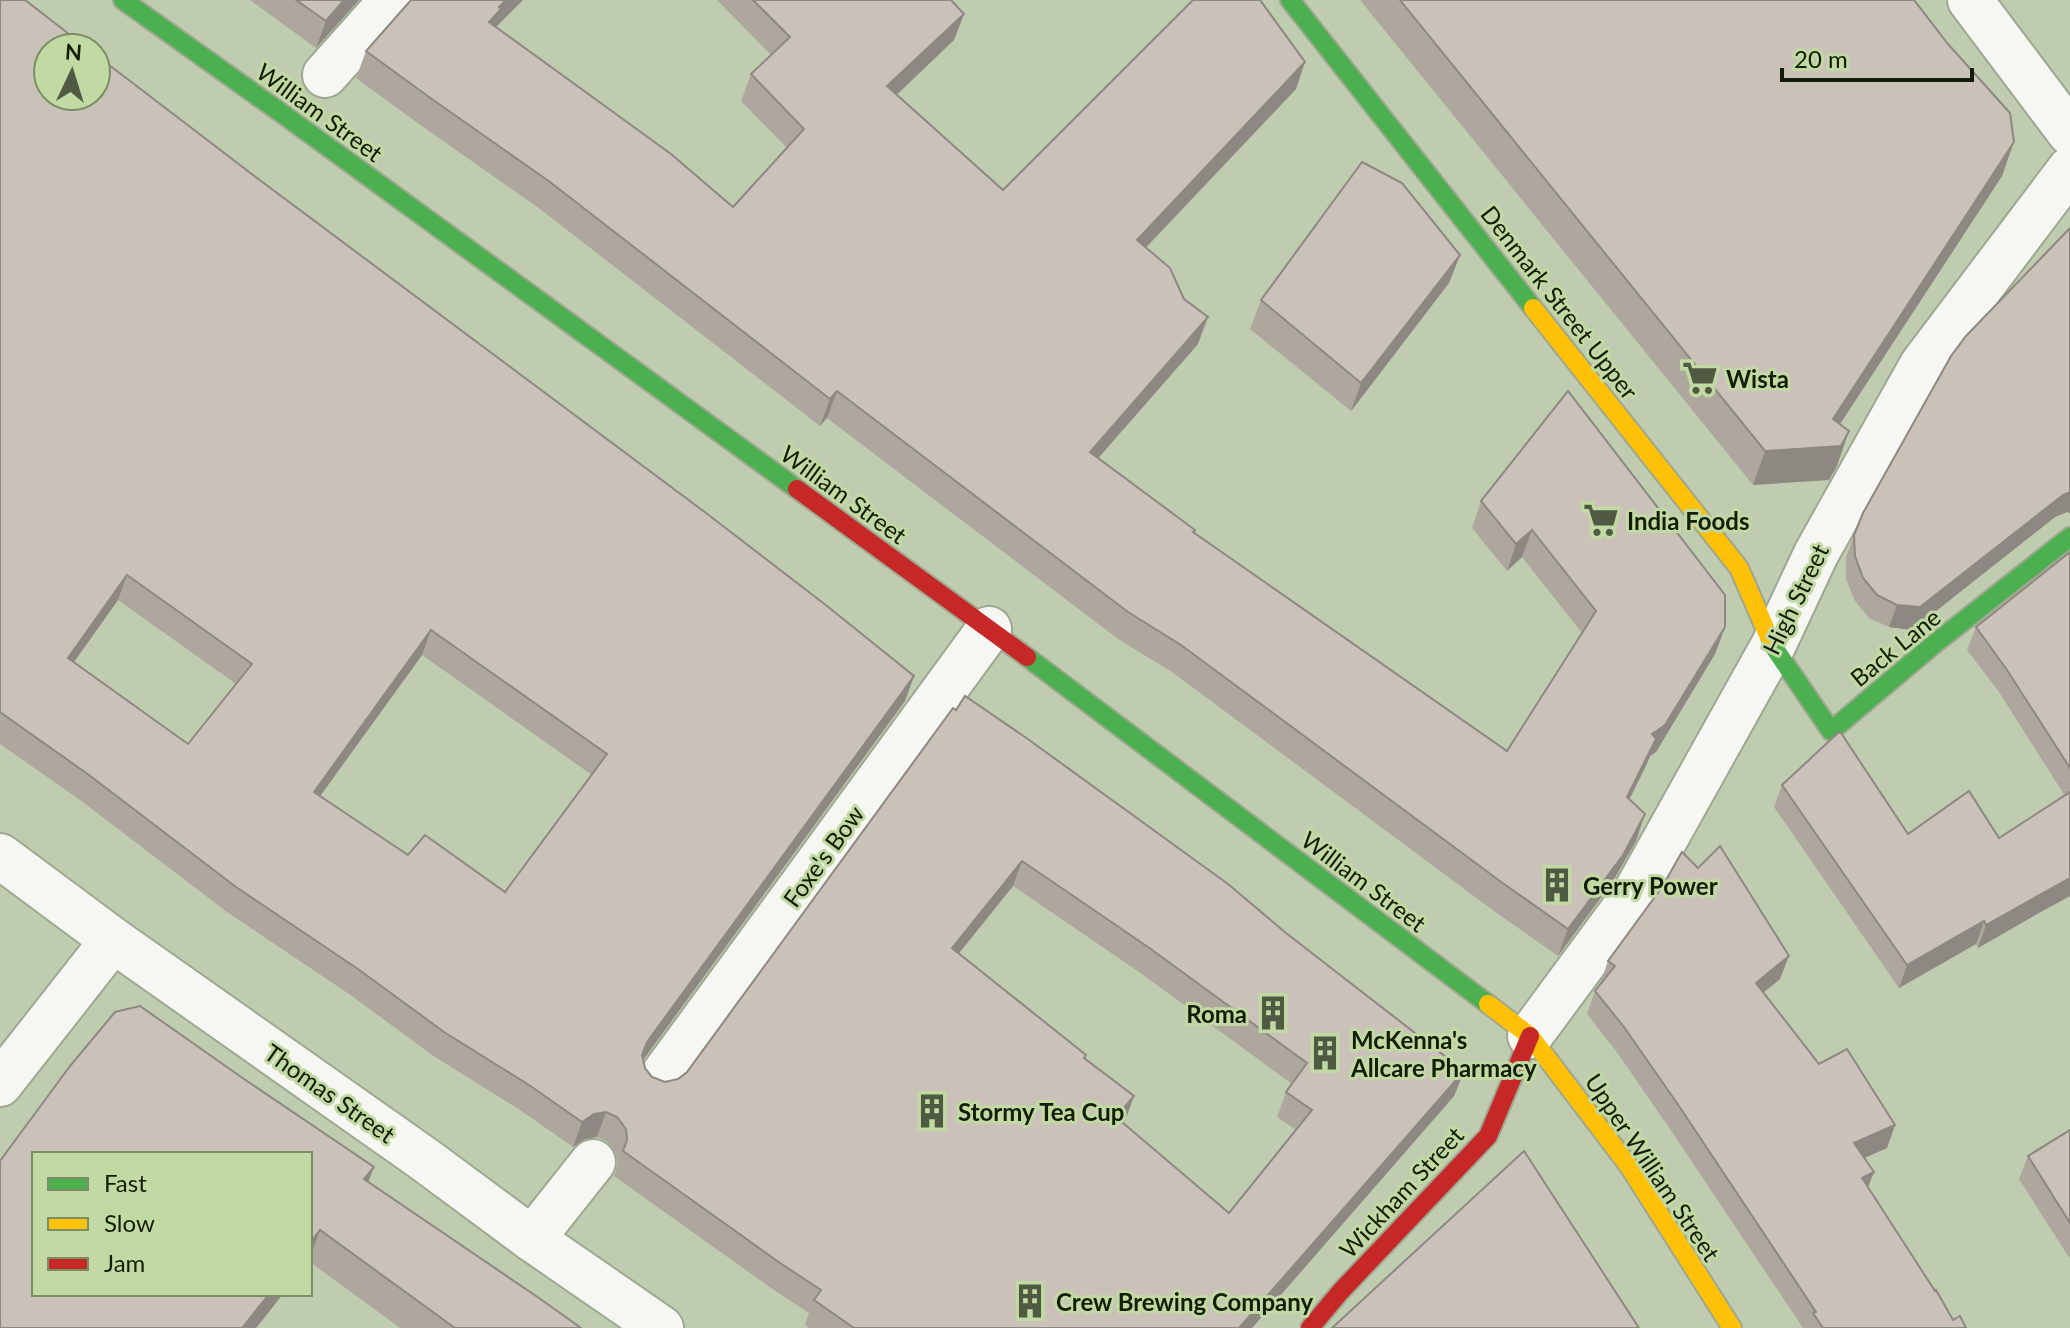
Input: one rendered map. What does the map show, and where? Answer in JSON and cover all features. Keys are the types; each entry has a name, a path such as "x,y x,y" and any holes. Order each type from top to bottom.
{"main road":[{"name":"William Street","path":"123,0 989,629 1530,1036"},
{"name":"Denmark Street Upper","path":"1290,0 1739,568 1773,646"},
{"name":"Back Lane","path":"1773,646 1831,731 1933,645 2070,537"},
{"name":"Wickham Street","path":"1310,1328 1341,1291 1488,1136 1530,1036"},
{"name":"Upper William Street","path":"1530,1036 1629,1166 1732,1328"}],"street":[{"path":"325,75 392,0"},
{"path":"1970,0 2070,133"},
{"name":"High Street","path":"1530,1036 1634,895 1773,646 1816,554 1922,365 2070,169"},
{"name":"Foxe's Bow","path":"658,1082 989,629"},
{"name":"Thomas Street","path":"0,856 113,940 661,1328"},
{"path":"0,1084 113,940"},
{"path":"532,1239 593,1162"}],"building":[{"path":"0,0 25,0 66,32 32,32 32,112 112,112 112,67 706,513 914,676 647,1042 642,1055 645,1068 652,1077 665,1082 678,1079 687,1072 953,708 956,710 965,696 1228,884 1464,1071 1239,1328 854,1328 814,1300 821,1290 623,1151 627,1140 626,1129 617,1117 606,1112 594,1114 582,1122 444,1032 358,969 236,887 89,775 0,712","holes":["127,575 252,664 188,744 68,658","431,630 607,754 505,892 425,835 408,855 314,792","1022,861 1148,947 1307,1063 1286,1092 1312,1110 1229,1213 1116,1117 1134,1096 952,948"]},
{"path":"296,0 344,0 326,21"},
{"path":"411,0 506,0 489,22 671,154 733,207 804,129 751,74 790,37 753,0 951,0 964,14 887,86 1003,190 1193,0 1260,0 1305,62 1137,240 1170,268 1184,299 1208,317 1090,452 1195,530 1193,532 1507,751 1596,611 1532,530 1516,544 1481,501 1568,391 1725,595 1725,627 1665,725 1652,734 1656,739 1627,797 1645,814 1623,855 1568,929 1181,645 1128,612 837,391 830,399 550,182 366,51"},
{"path":"1400,0 1914,0 1948,44 2010,113 2014,142 1833,419 1849,431 1841,446 1765,451"},
{"path":"1362,162 1402,183 1460,255 1361,383 1261,300"},
{"path":"2070,228 2070,492 1920,607 1897,605 1877,595 1863,578 1855,556 1854,535 1863,513 1951,356 1966,336"},
{"path":"2070,552 2070,768 1976,627"},
{"path":"1839,732 1908,834 1969,791 1999,838 2070,792 2070,878 1986,925 1984,921 1907,965 1782,785"},
{"path":"1720,846 1789,956 1756,983 1819,1064 1847,1049 1895,1125 1854,1143 1874,1172 1862,1178 1953,1320 1960,1316 1966,1328 1823,1328 1813,1313 1816,1312 1679,1106 1595,991 1615,966 1608,961 1662,887 1682,852 1698,868"},
{"path":"140,1006 374,1167 364,1179 581,1328 455,1328 320,1230 312,1240 312,1152 32,1152 32,1296 267,1296 242,1328 0,1328 0,1161 70,1066 115,1012"},
{"path":"2070,1130 2070,1223 2028,1156"},
{"path":"1524,1151 1639,1328 1332,1328"}],"traffic: fast":[{"path":"123,0 797,489"},
{"path":"1290,0 1533,308"},
{"path":"1769,637 1831,731 1933,645 2070,537"},
{"path":"1027,657 1488,1004"}],"traffic: slow":[{"path":"1533,308 1739,568 1769,637"},
{"path":"1488,1004 1530,1036 1629,1166 1732,1328"}],"traffic: jam":[{"path":"797,489 1027,657"},
{"path":"1310,1328 1341,1291 1488,1136 1530,1036"}],"place":[{"name":"Wista","path":"1700,378"},
{"name":"India Foods","path":"1601,520"},
{"name":"Gerry Power","path":"1557,885"},
{"name":"Roma","path":"1273,1013"},
{"name":"McKenna's Allcare Pharmacy","path":"1325,1053"},
{"name":"Stormy Tea Cup","path":"932,1111"},
{"name":"Crew Brewing Company","path":"1030,1301"}]}
